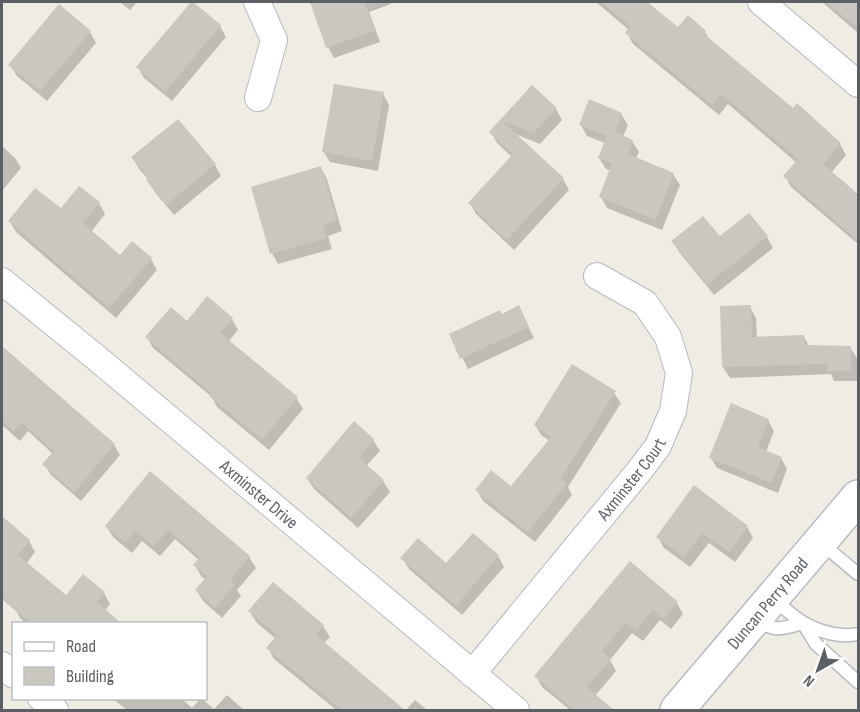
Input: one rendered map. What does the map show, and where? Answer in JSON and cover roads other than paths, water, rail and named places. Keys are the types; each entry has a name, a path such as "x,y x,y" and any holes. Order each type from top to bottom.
{"street":[{"path":"257,2 274,40 258,98"},
{"path":"761,2 858,84"},
{"name":"Axminster Court","path":"472,674 640,470 658,446 673,411 679,373 669,337 645,303 597,276"},
{"name":"Axminster Drive","path":"2,281 516,711"},
{"name":"Duncan Perry Road","path":"677,711 858,497"},
{"path":"42,700 55,711"}],"lane":[{"path":"821,543 858,574"},
{"path":"803,623 778,629 767,626 764,609 803,623 824,632 847,636 858,634"},
{"path":"803,623 816,644 858,682"}]}
